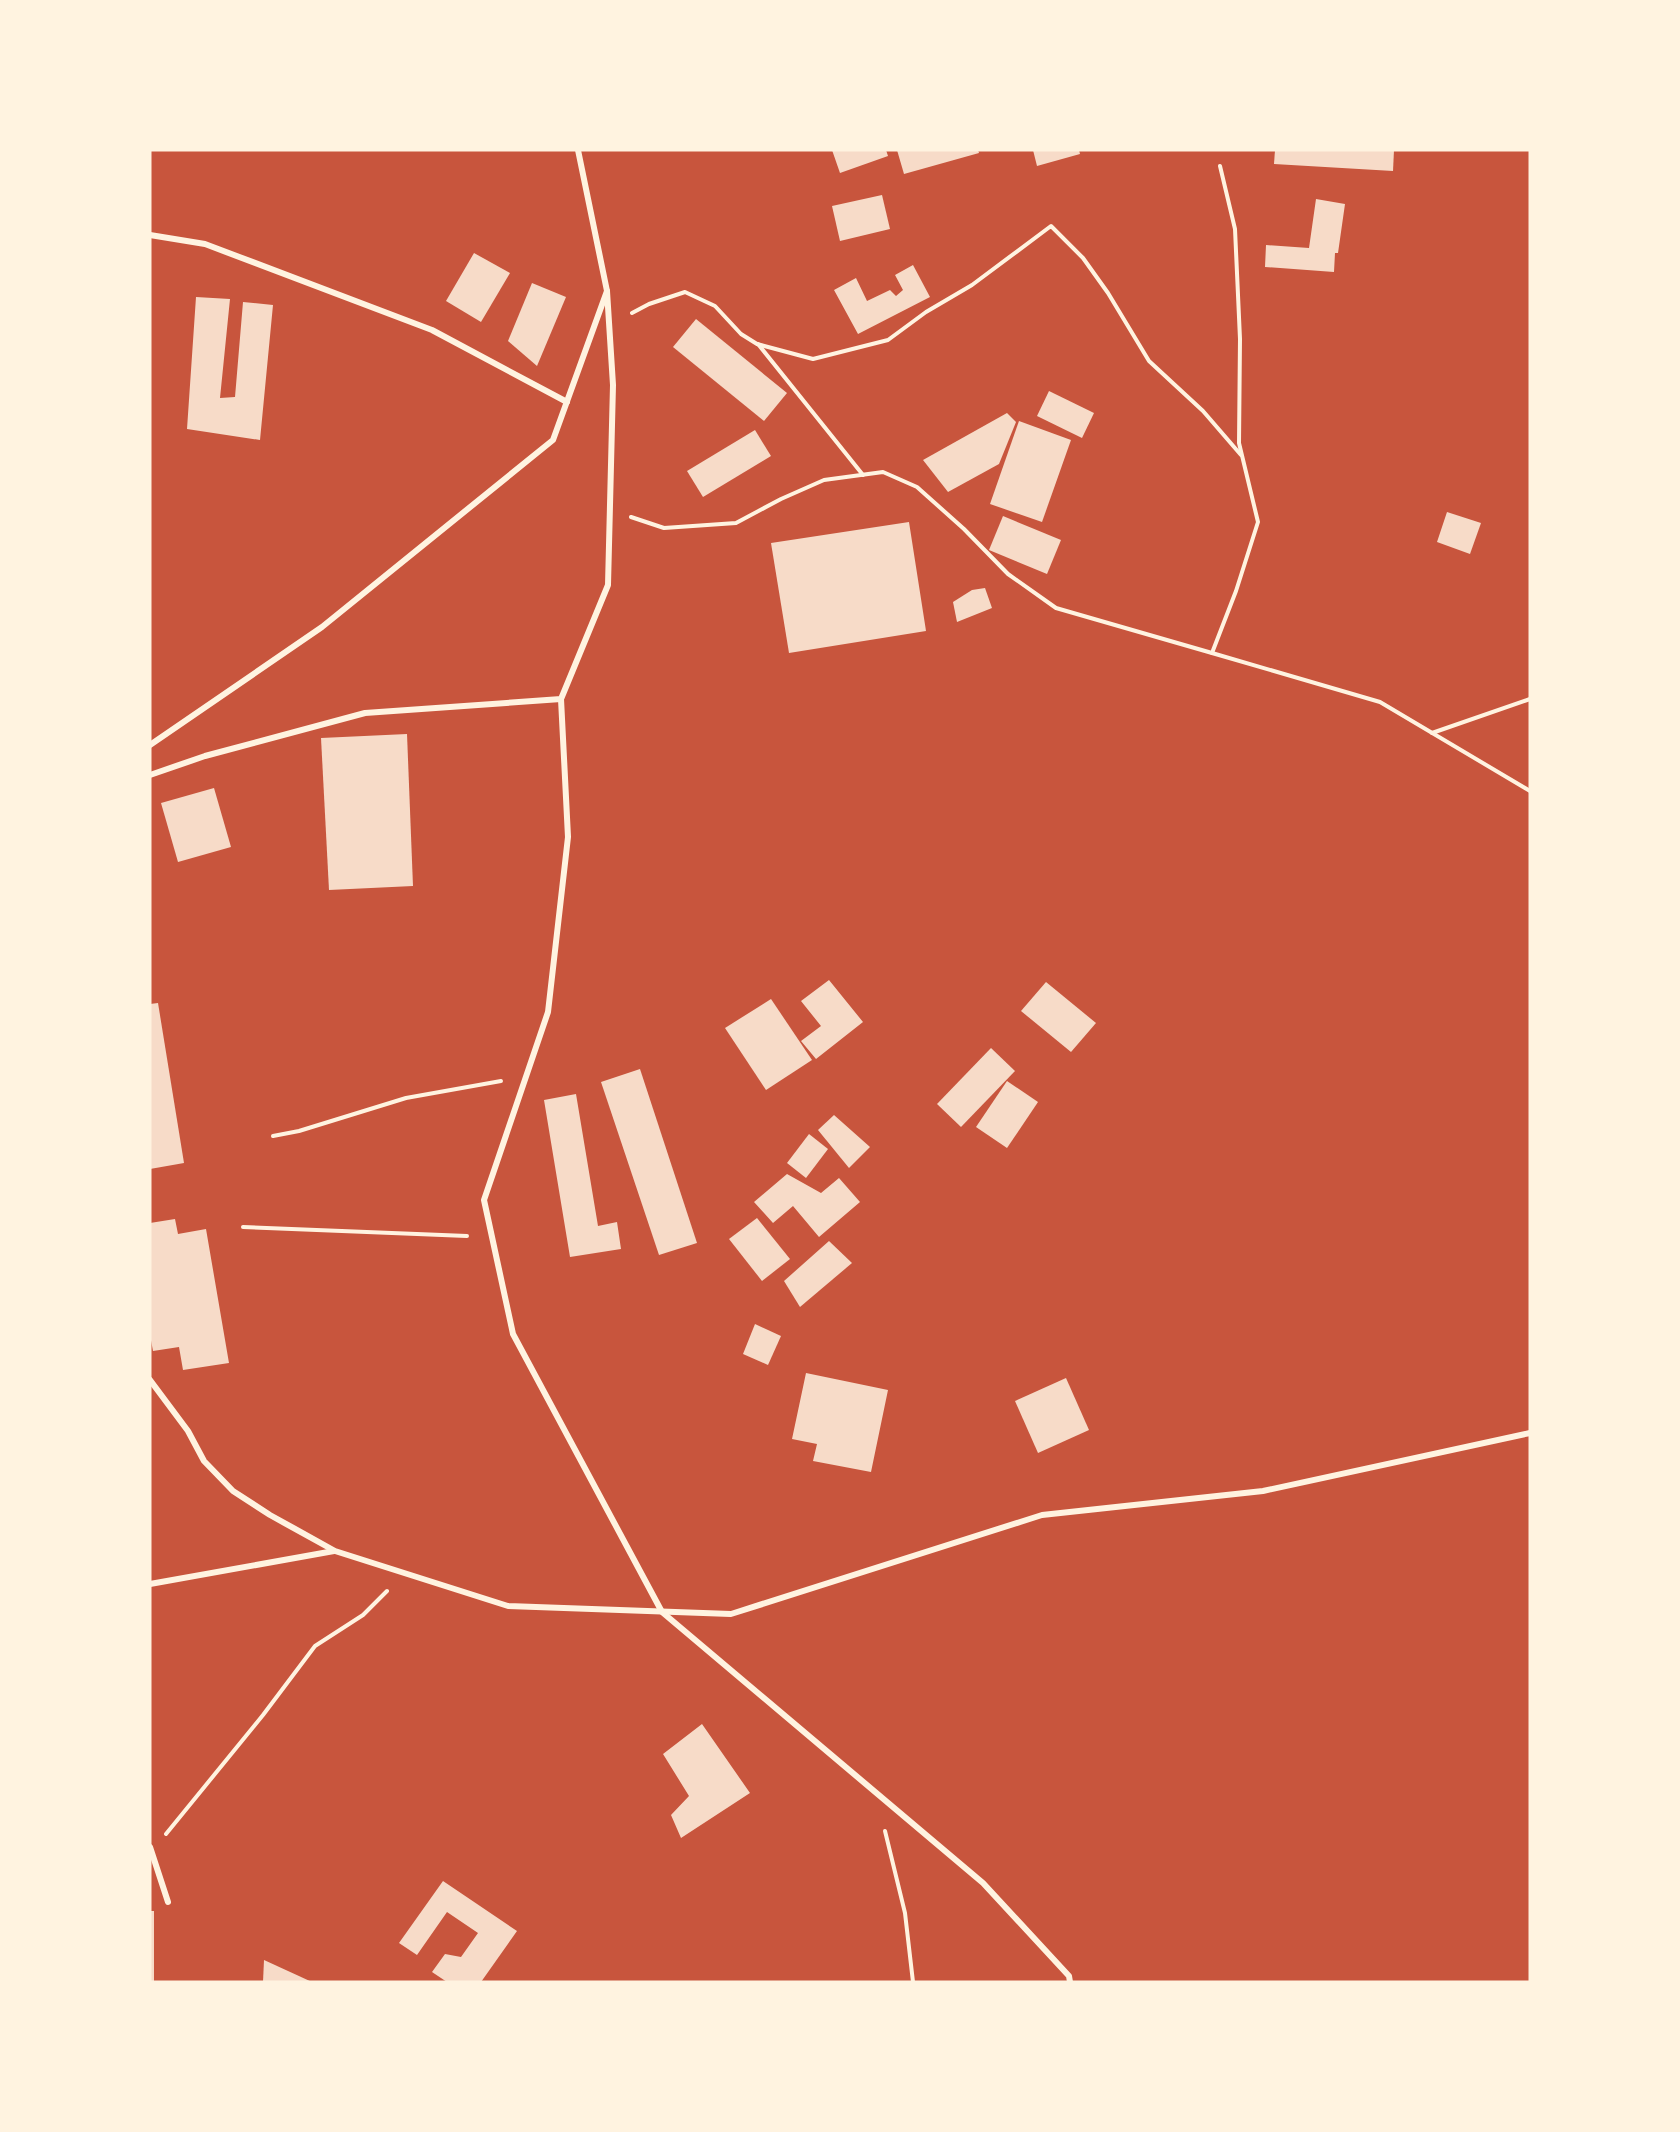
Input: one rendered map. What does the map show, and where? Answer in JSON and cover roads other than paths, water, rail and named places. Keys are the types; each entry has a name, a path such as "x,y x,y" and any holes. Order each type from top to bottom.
{"street":[{"path":"578,150 607,291 613,385 608,585 561,699 568,837 548,1012 484,1200 513,1334 662,1612 983,1883 1069,1976 1070,1982"},
{"path":"150,236 205,244 432,330 567,402"},
{"path":"150,745 322,627 553,440 607,291"},
{"path":"150,775 205,756 364,713 561,699"},
{"path":"150,1380 188,1431 204,1461 233,1491 270,1515 335,1551 508,1606 662,1612 731,1614 1042,1515 1263,1491 1530,1433"},
{"path":"150,1584 335,1551"},
{"path":"151,1849 168,1902"}]}
